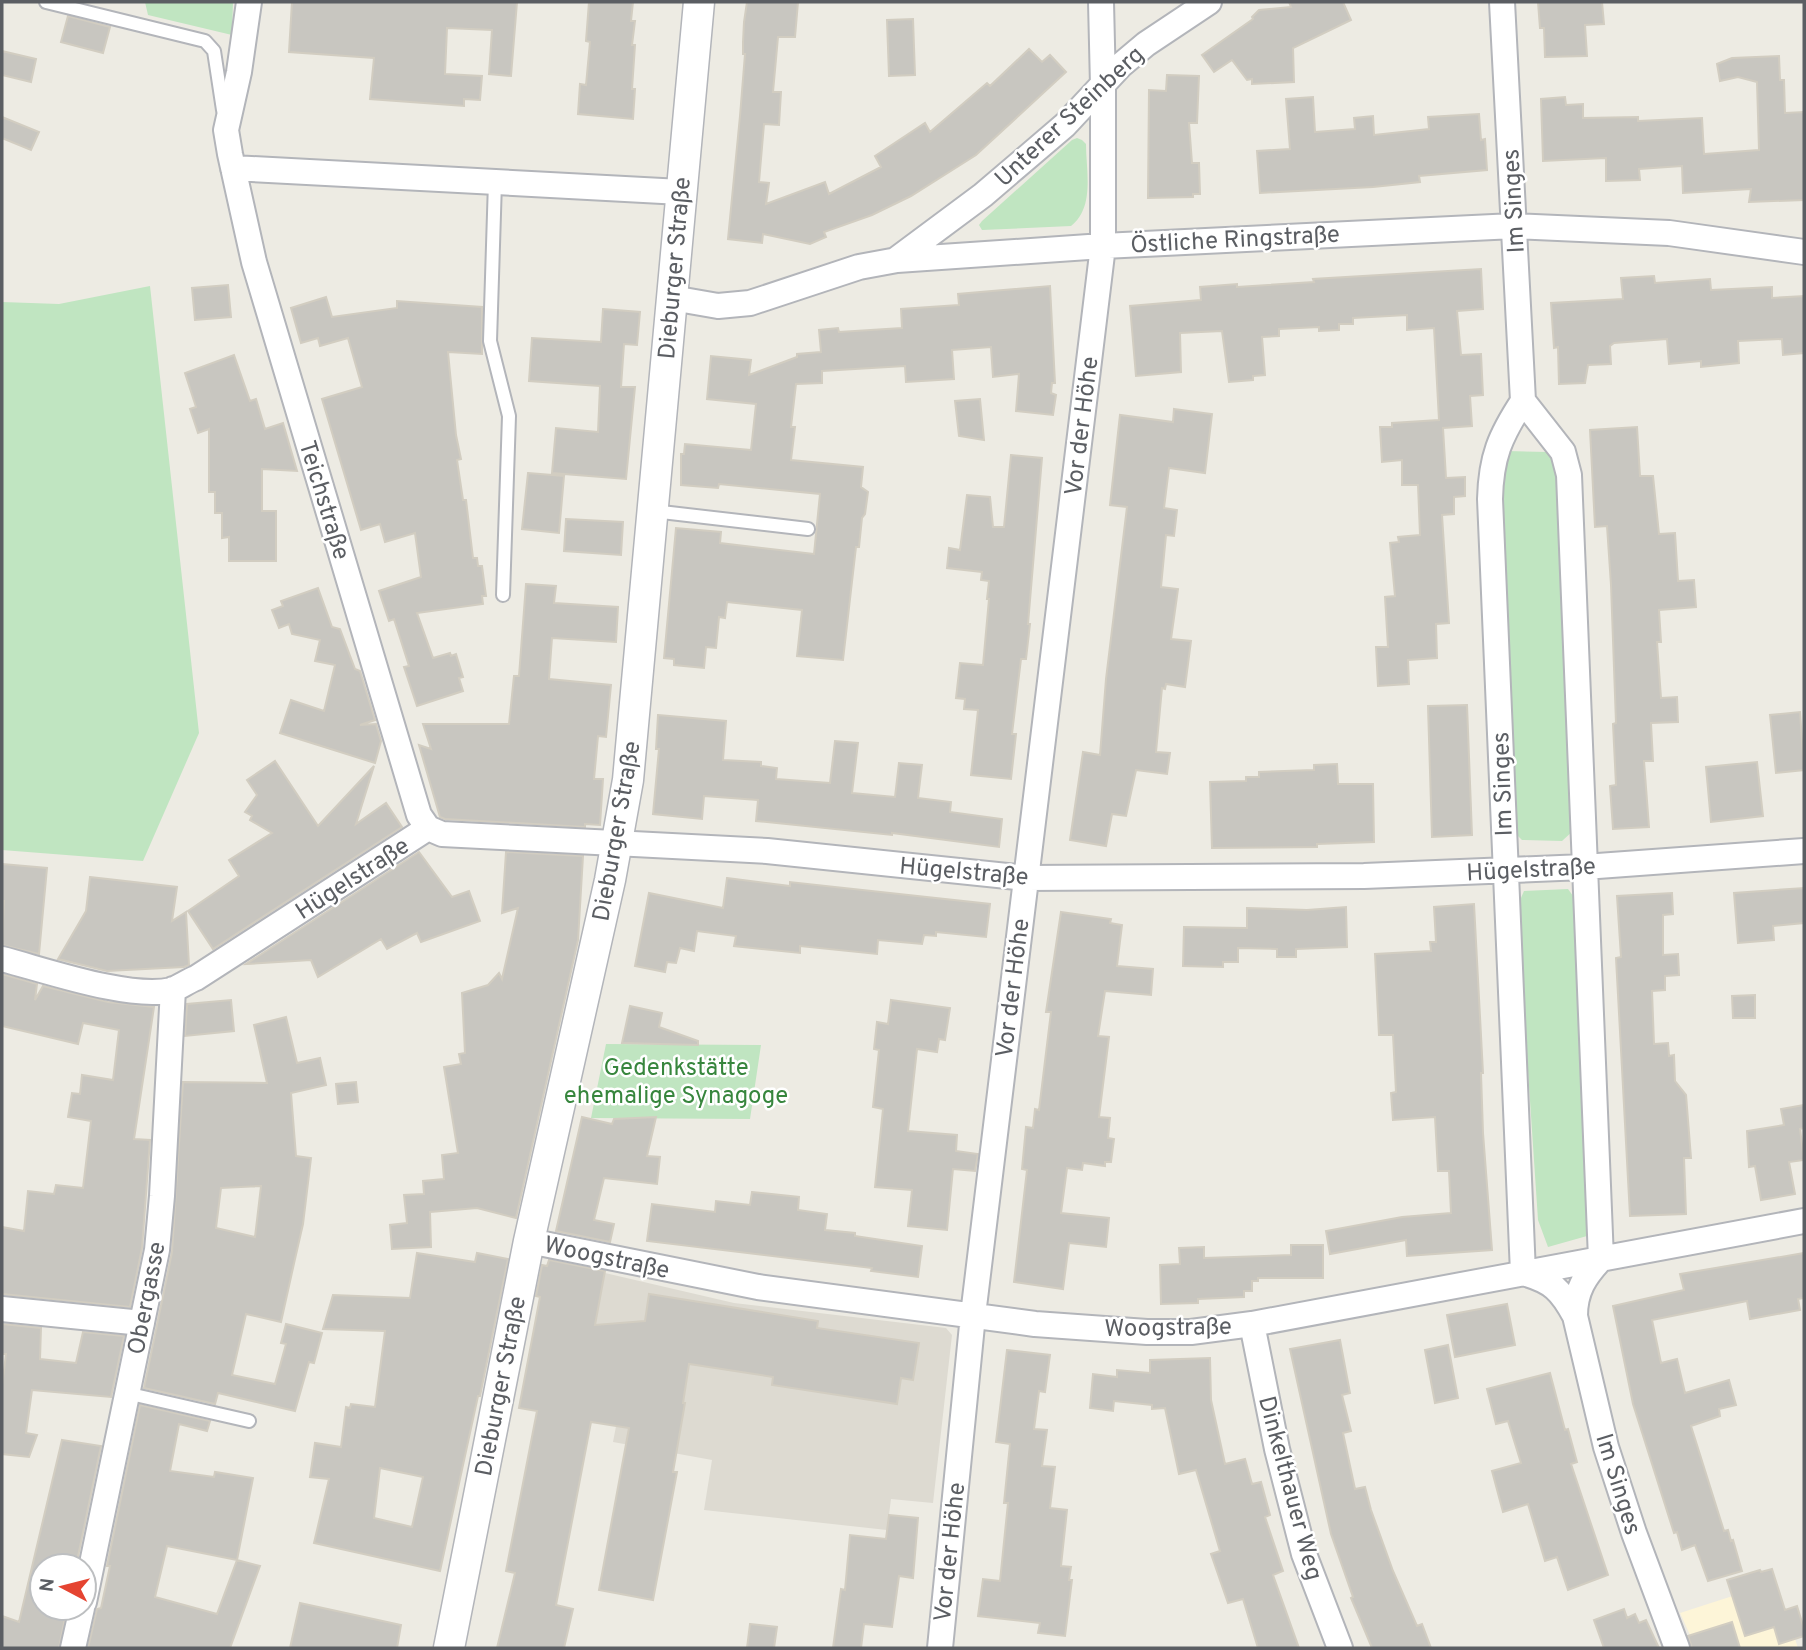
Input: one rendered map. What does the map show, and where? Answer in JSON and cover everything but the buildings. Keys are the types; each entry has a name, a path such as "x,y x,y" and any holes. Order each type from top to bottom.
{"street":[{"name":"Teichstraße","path":"249,2 239,72 226,130 233,168 254,262 419,815 428,828"},
{"name":"Dieburger Straße","path":"449,1648 529,1241 618,843 633,735 699,2"},
{"name":"Vor der Höhe","path":"940,1648 972,1315 1103,246 1101,2"},
{"name":"Unterer Steinberg","path":"897,260 983,195 1065,125 1121,65 1146,44 1209,2"},
{"name":"Im Singes","path":"1502,2 1524,401 1505,428 1496,448 1491,473 1523,1273 1553,1284 1565,1297 1575,1316"},
{"path":"233,168 681,192"},
{"name":"Östliche Ringstraße","path":"672,298 718,306 750,303 859,267 897,260 1103,246 1514,226 1669,233 1804,252"},
{"path":"1524,401 1563,452 1569,475 1601,1259"},
{"name":"Hügelstraße","path":"173,989 208,970 428,828 442,834 767,851 1026,878 1364,876 1584,867 1804,851"},
{"path":"2,959 127,989 173,989"},
{"name":"Obergasse","path":"94,1552 157,1250 162,1203 173,989"},
{"name":"Woogstraße","path":"529,1241 758,1287 1035,1324 1122,1332 1191,1332 1252,1324 1804,1221"},
{"name":"Im Singes","path":"1601,1259 1586,1275 1579,1289 1575,1316 1606,1447 1634,1533 1677,1648"},
{"path":"2,1309 142,1323"},
{"name":"Dinkelthauer Weg","path":"1252,1324 1277,1449 1304,1554 1340,1648"},
{"path":"73,1648 79,1622"}],"lane":[{"path":"46,2 205,41 215,51 226,130"},
{"path":"495,182 490,341 509,416 503,595"},
{"path":"653,511 808,529"},
{"path":"126,1393 250,1421"}],"shaded area":[{"path":"605,1273 734,1303 946,1328 952,1335 933,1503 891,1499 887,1530 704,1510 712,1460 613,1442 623,1390 588,1318 597,1315"},
{"path":"1776,1582 1798,1648 1696,1648 1680,1613"}],"green space":[{"path":"145,2 233,2 232,35 148,15"},
{"path":"1077,138 1086,144 1087,188 1083,209 1071,226 982,230 979,225 982,221"},
{"path":"150,286 199,733 143,861 2,850 2,302 59,304"},
{"path":"1507,451 1548,452 1559,469 1574,830 1562,841 1522,840 1513,831 1498,466"},
{"path":"1568,889 1576,900 1591,1223 1587,1236 1548,1247 1538,1220 1517,907 1524,891"},
{"name":"Gedenkstätte ehemalige Synagoge","path":"606,1044 761,1045 750,1119 591,1118"}]}
